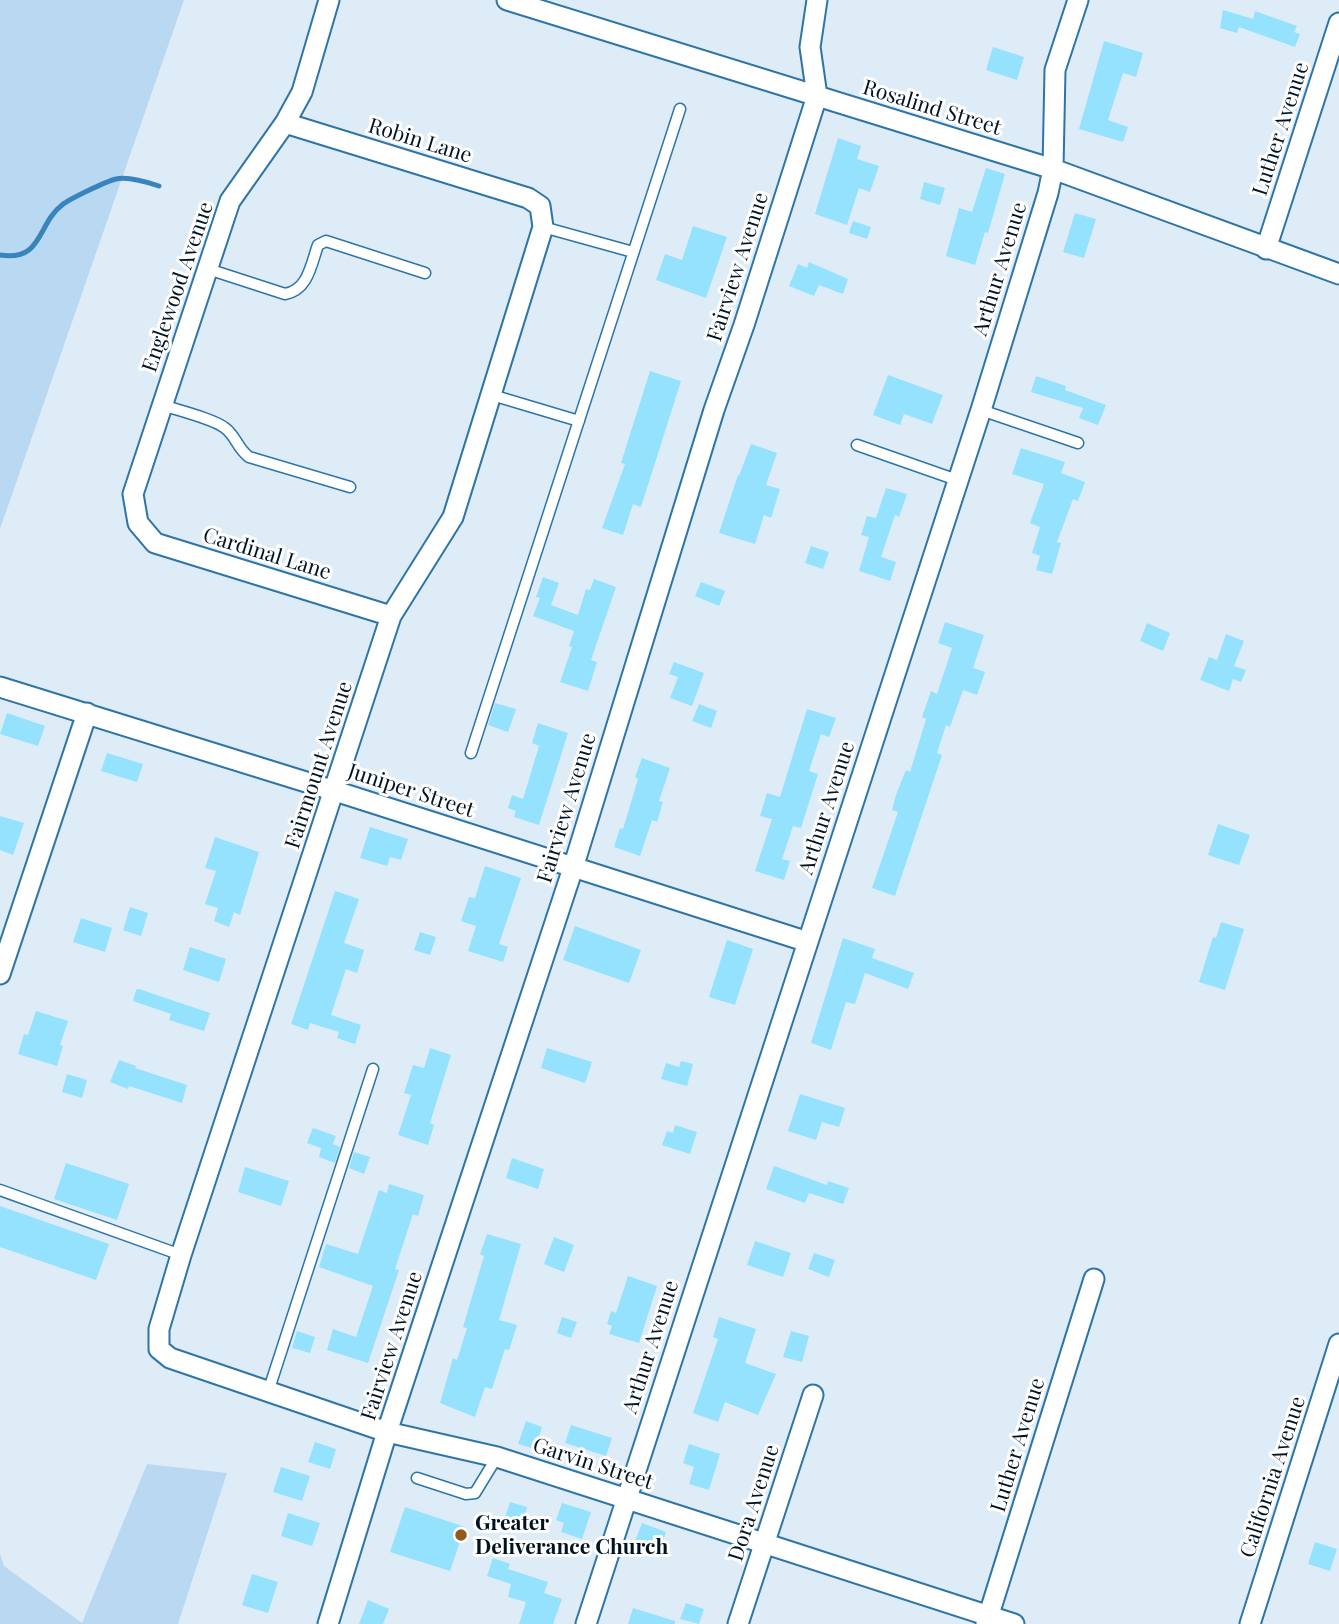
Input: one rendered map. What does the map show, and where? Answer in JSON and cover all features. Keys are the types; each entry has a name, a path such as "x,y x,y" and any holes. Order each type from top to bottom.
{"street":[{"name":"Englewood Avenue","path":"138,523 133,494 230,201 285,122 302,92 329,0"},
{"name":"Rosalind Street","path":"507,0 1053,169 1339,274"},
{"name":"Fairview Avenue","path":"328,1624 387,1432 573,868 714,410 817,96 810,47 817,0"},
{"name":"Arthur Avenue","path":"586,1624 981,410 1053,169 1055,70 1078,0"},
{"name":"Luther Avenue","path":"1266,249 1339,23"},
{"name":"Robin Lane","path":"285,122 528,198 540,206"},
{"name":"Fairmount Avenue","path":"159,1349 159,1329 181,1255 391,616 453,517 543,227 540,206"},
{"name":"Cardinal Lane","path":"138,523 156,543 391,616"},
{"name":"Juniper Street","path":"0,687 807,942"},
{"path":"0,974 88,713"},
{"name":"Luther Avenue","path":"987,1620 1094,1279"},
{"name":"California Avenue","path":"1250,1624 1339,1344"},
{"name":"Garvin Street","path":"159,1349 170,1358 387,1432 497,1457 987,1620 1014,1624"},
{"name":"Dora Avenue","path":"738,1624 813,1395"}],"lane":[{"path":"471,753 680,109"},
{"path":"543,227 634,252"},
{"path":"208,269 285,294 295,292 303,285 318,245 326,241 425,273"},
{"path":"492,395 579,421"},
{"path":"162,405 224,426 232,434 240,450 249,457 350,487"},
{"path":"981,410 1078,443"},
{"path":"856,445 957,480"},
{"path":"268,1392 373,1069"},
{"path":"0,1190 181,1255"},
{"path":"417,1478 466,1494 475,1493 497,1457"}],"shaded area":[{"path":"0,0 184,0 0,529"},
{"path":"147,1464 227,1473 178,1624 0,1624 0,1554 4,1566 82,1623"}],"building":[{"path":"1223,10 1253,19 1255,11 1297,26 1294,32 1300,34 1295,47 1239,27 1237,33 1220,28"},
{"path":"1104,41 1143,53 1136,77 1123,73 1108,120 1128,127 1123,142 1079,129"},
{"path":"993,47 1024,57 1017,80 986,70"},
{"path":"838,138 861,146 857,159 879,166 870,192 859,188 847,225 815,214"},
{"path":"986,168 1005,174 988,233 985,232 975,265 946,256 959,208 972,212"},
{"path":"924,182 945,188 940,205 920,199"},
{"path":"1075,213 1096,219 1084,258 1063,252"},
{"path":"853,221 871,227 867,239 849,233"},
{"path":"693,226 727,237 706,298 656,280 665,254 682,260"},
{"path":"809,262 848,279 843,294 819,285 814,296 789,286 798,264 807,268"},
{"path":"650,371 681,381 641,507 633,504 623,535 602,528 625,464 621,463"},
{"path":"888,375 943,395 932,424 904,414 900,425 873,415"},
{"path":"1036,376 1066,386 1065,390 1106,405 1098,425 1079,418 1083,408 1031,392"},
{"path":"751,444 777,453 766,485 780,489 771,518 764,515 755,544 719,533"},
{"path":"1021,448 1065,462 1061,473 1085,482 1078,501 1073,499 1057,542 1061,543 1052,574 1036,570 1040,556 1032,553 1040,527 1030,523 1044,484 1012,474"},
{"path":"886,488 907,494 899,517 895,515 881,557 896,562 890,581 859,571 869,537 861,535 867,516 876,518"},
{"path":"811,546 829,552 823,569 805,563"},
{"path":"543,577 559,583 551,605 578,615 586,589 590,590 594,579 616,587 591,660 597,662 588,691 560,682 572,647 569,646 574,631 533,616 540,598 536,597"},
{"path":"701,582 725,591 719,606 695,596"},
{"path":"945,622 984,635 973,668 985,672 977,695 963,690 950,727 946,725 937,753 942,755 895,896 872,888 898,812 892,810 896,795 906,770 910,772 926,719 922,717 931,691 937,694 952,648 938,643"},
{"path":"1147,623 1170,633 1163,651 1140,641"},
{"path":"1226,634 1244,641 1234,666 1246,670 1241,682 1233,679 1229,691 1200,680 1209,657 1217,660"},
{"path":"674,662 704,673 692,706 670,698 678,677 669,674"},
{"path":"495,703 516,709 508,732 488,725"},
{"path":"699,704 717,711 711,728 692,721"},
{"path":"807,709 836,718 829,737 821,734 809,771 818,774 801,828 793,826 782,859 790,861 784,880 755,871 772,819 760,816 767,793 780,797"},
{"path":"7,713 45,726 38,746 0,734"},
{"path":"538,723 568,733 539,825 514,817 516,811 508,808 512,795 523,799 539,746 532,743"},
{"path":"107,753 143,764 137,782 101,771"},
{"path":"642,758 670,768 659,801 663,802 657,822 652,820 640,856 614,847 620,828 623,829"},
{"path":"0,816 24,823 13,855 0,850"},
{"path":"1218,824 1250,835 1239,865 1208,855"},
{"path":"370,827 408,839 401,860 390,857 387,866 360,858"},
{"path":"215,837 259,852 240,915 234,912 229,927 214,921 218,908 205,904 216,871 205,868"},
{"path":"485,866 521,878 499,944 508,947 503,962 468,951 476,926 461,921 469,897 475,898"},
{"path":"335,891 359,899 344,943 364,950 357,973 346,969 331,1015 361,1025 355,1044 337,1038 339,1032 310,1023 308,1030 291,1024"},
{"path":"130,907 148,913 141,936 123,930"},
{"path":"81,918 112,928 105,952 73,942"},
{"path":"1221,922 1244,929 1225,990 1199,982 1213,937 1216,938"},
{"path":"575,926 641,950 629,983 563,960"},
{"path":"420,932 436,937 430,955 414,950"},
{"path":"843,938 875,949 872,958 914,973 908,989 865,973 855,1004 846,1002 831,1050 811,1043"},
{"path":"727,940 753,949 735,1005 709,997"},
{"path":"190,947 226,959 219,982 183,970"},
{"path":"136,990 210,1013 204,1031 169,1020 171,1014 133,1001"},
{"path":"36,1011 68,1021 57,1066 18,1054 24,1034 28,1035"},
{"path":"430,1048 451,1055 430,1123 434,1125 428,1145 398,1135 411,1095 404,1093 413,1065 424,1068"},
{"path":"547,1048 592,1062 585,1083 541,1068"},
{"path":"119,1060 187,1085 182,1103 110,1082"},
{"path":"681,1061 693,1064 687,1086 661,1079 666,1063 679,1067"},
{"path":"67,1074 87,1080 82,1098 62,1092"},
{"path":"800,1094 845,1108 839,1127 822,1122 816,1140 788,1131"},
{"path":"675,1125 697,1132 690,1154 662,1145 667,1131 673,1133"},
{"path":"313,1128 336,1136 333,1144 340,1147 335,1163 319,1157 321,1148 307,1143"},
{"path":"354,1152 370,1157 364,1174 349,1168"},
{"path":"512,1158 544,1169 538,1189 506,1178"},
{"path":"66,1163 129,1184 117,1220 54,1199"},
{"path":"774,1166 827,1185 828,1181 849,1188 843,1204 809,1193 805,1203 766,1189"},
{"path":"245,1167 289,1181 281,1206 238,1192"},
{"path":"389,1184 424,1195 418,1216 413,1214 395,1269 399,1270 368,1363 327,1350 333,1329 356,1337 373,1286 319,1267 326,1244 358,1254 379,1190 387,1193"},
{"path":"0,1206 109,1244 96,1280 0,1247"},
{"path":"487,1234 521,1244 499,1320 517,1325 509,1350 505,1349 492,1389 485,1387 475,1417 440,1403 453,1358 457,1360 467,1328 463,1327 484,1256 480,1254"},
{"path":"554,1237 574,1245 564,1272 544,1264"},
{"path":"755,1241 791,1253 783,1277 747,1265"},
{"path":"814,1253 835,1260 829,1277 808,1269"},
{"path":"628,1276 657,1286 639,1343 609,1334 612,1326 607,1324 611,1311 616,1313"},
{"path":"562,1317 577,1322 571,1338 557,1333"},
{"path":"719,1317 756,1329 745,1363 776,1374 758,1415 725,1402 718,1422 693,1413 718,1339 713,1337"},
{"path":"297,1331 315,1337 310,1353 292,1348"},
{"path":"791,1331 809,1336 802,1362 783,1357"},
{"path":"526,1421 542,1427 535,1449 518,1444"},
{"path":"571,1425 612,1438 606,1456 565,1443"},
{"path":"315,1442 336,1449 330,1469 308,1462"},
{"path":"689,1444 720,1454 709,1490 689,1484 694,1467 683,1463"},
{"path":"281,1467 310,1476 302,1501 273,1492"},
{"path":"510,1502 527,1507 521,1527 504,1521"},
{"path":"562,1503 591,1512 582,1539 561,1532 564,1523 556,1520"},
{"path":"405,1507 465,1527 450,1571 390,1552"},
{"path":"288,1513 320,1523 312,1546 281,1536"},
{"path":"642,1523 666,1532 660,1549 635,1541"},
{"path":"1315,1542 1337,1549 1330,1571 1308,1564"},
{"path":"493,1558 510,1564 508,1569 548,1582 544,1593 562,1599 553,1624 519,1624 526,1602 508,1597 511,1584 487,1576"},
{"path":"252,1574 278,1582 268,1613 242,1605"},
{"path":"368,1600 389,1609 383,1624 359,1624"},
{"path":"686,1603 704,1609 699,1624 680,1619"},
{"path":"633,1608 675,1621 675,1624 628,1624"}],"waterway":[{"path":"0,255 14,256 24,253 38,240 62,205 105,183 126,178 159,186"}],"place":[{"name":"Greater Deliverance Church","path":"461,1535"}]}
